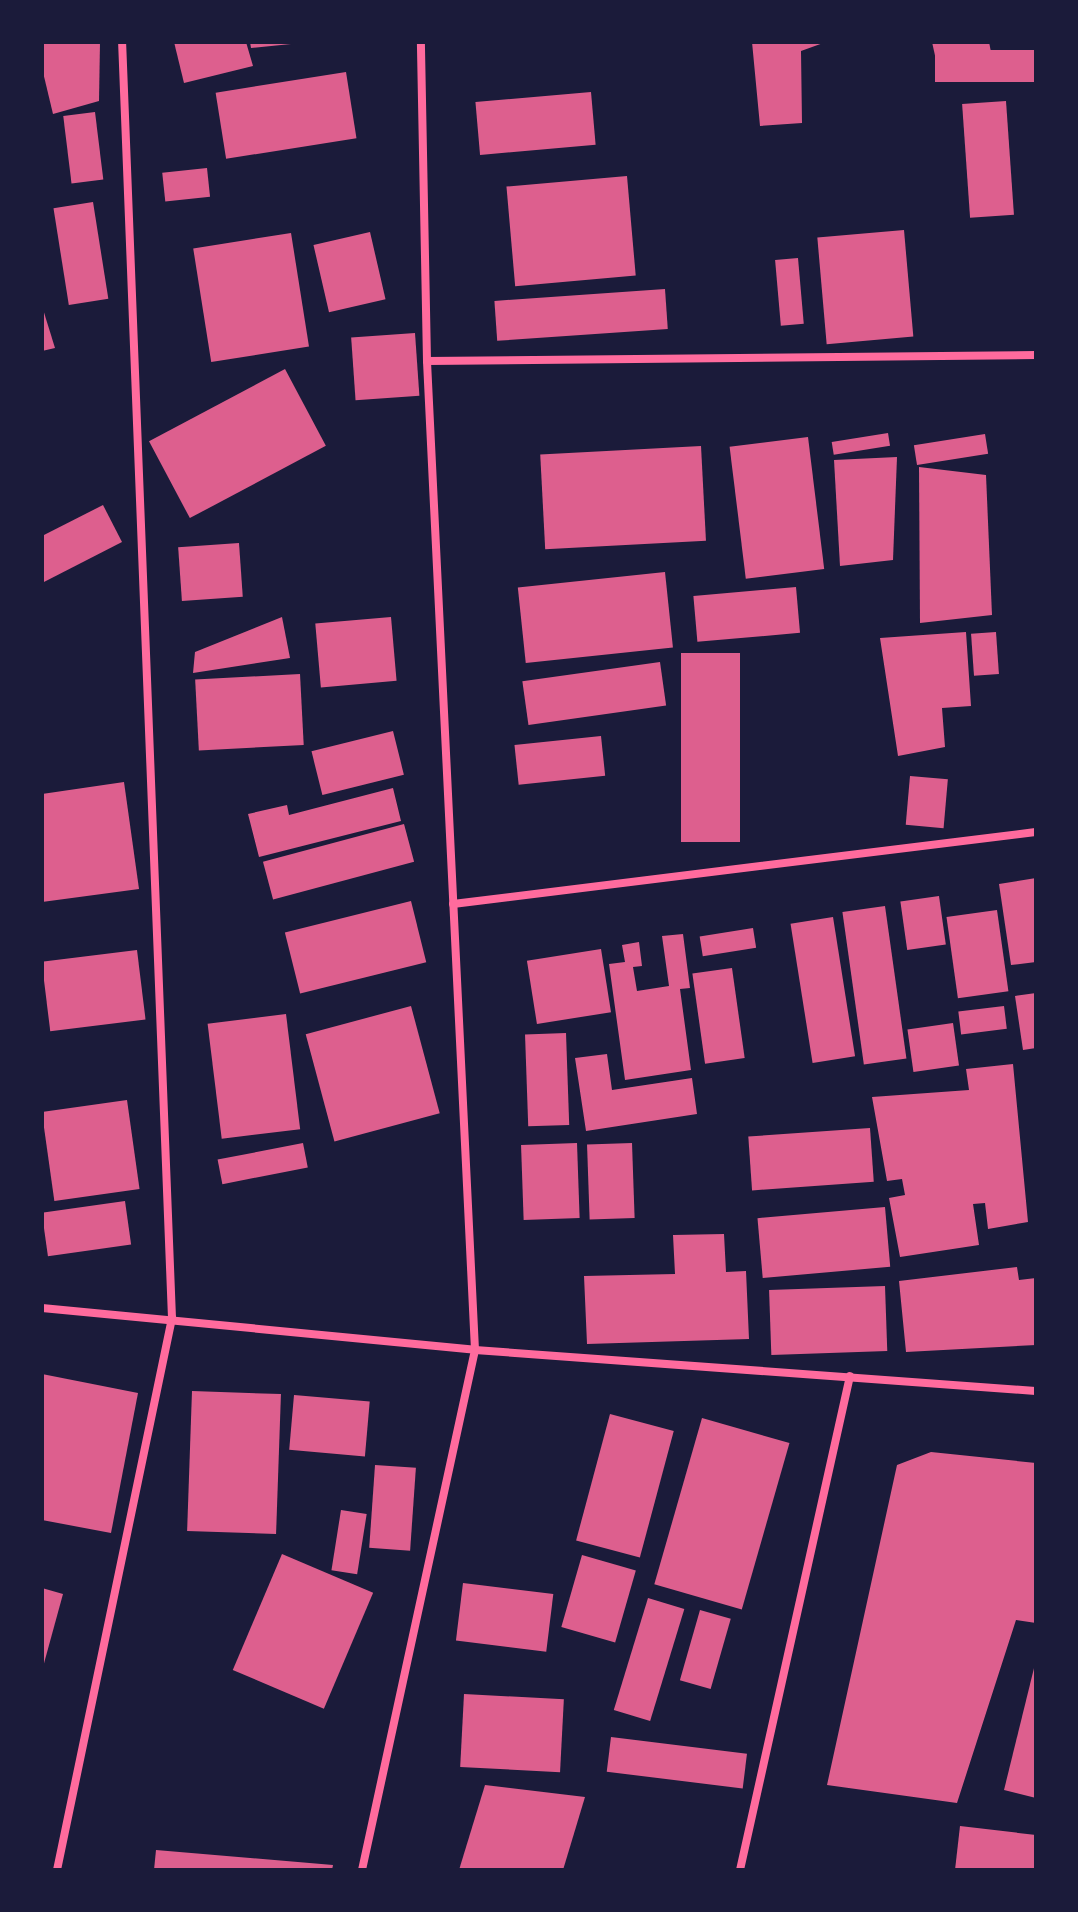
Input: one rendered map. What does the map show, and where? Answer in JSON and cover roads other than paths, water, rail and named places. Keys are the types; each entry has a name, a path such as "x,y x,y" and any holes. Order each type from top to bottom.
{"street":[{"path":"57,1870 172,1318 122,42"},
{"path":"362,1870 475,1350 427,361 421,42"},
{"path":"427,361 1036,355"},
{"path":"453,904 1036,832"},
{"path":"42,1308 172,1318 475,1350 1036,1391"},
{"path":"740,1870 850,1376"}]}
